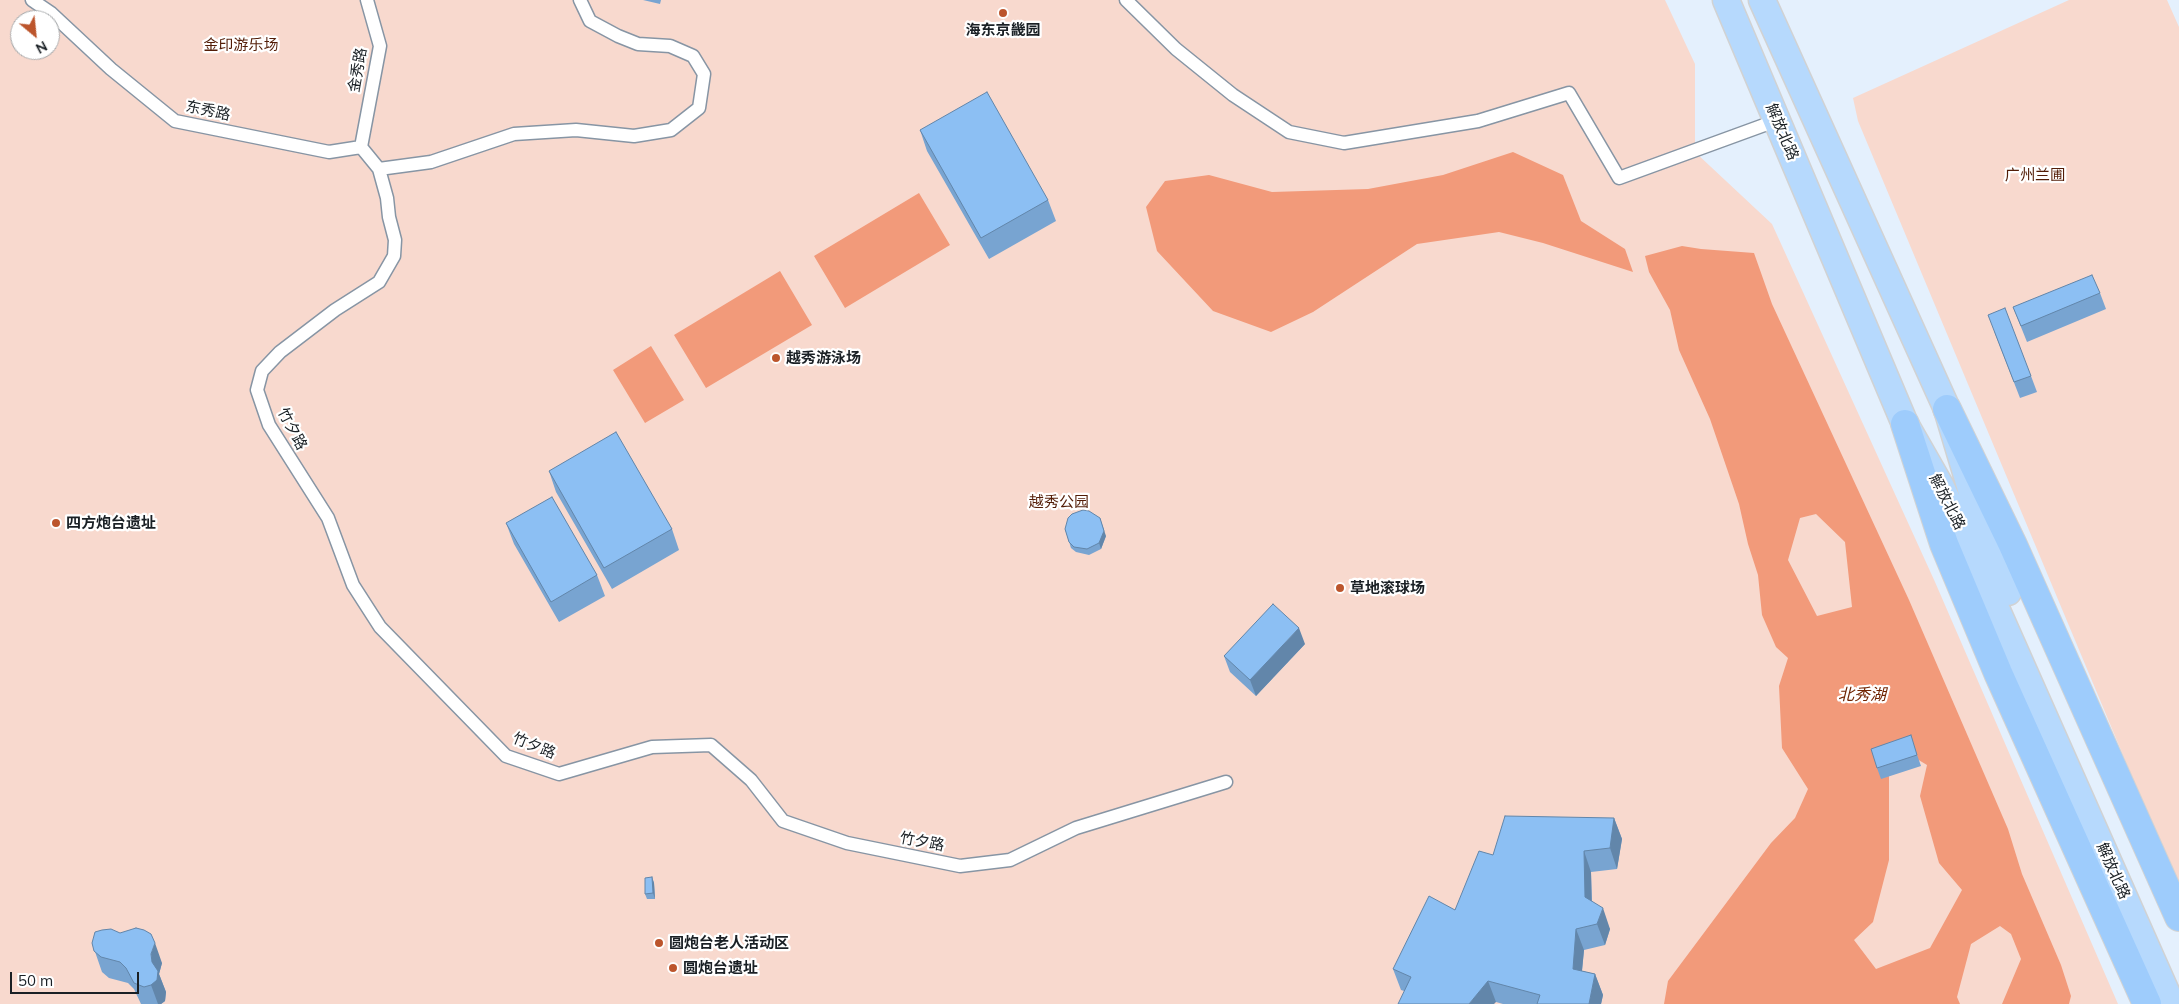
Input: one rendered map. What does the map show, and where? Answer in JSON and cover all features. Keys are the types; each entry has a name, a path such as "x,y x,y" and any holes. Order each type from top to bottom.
{"highway":[{"path":"1947,410 2013,544 2179,917"},
{"path":"1905,424 1929,504 1955,572 1998,673 2166,995"}],"main road":[{"name":"解放北路","path":"1726,0 1905,424"},
{"name":"解放北路","path":"1762,0 1947,410 1983,529 2166,995"}],"street":[{"name":"东秀路","path":"32,0 51,13 111,70 174,121 329,152 361,147"},
{"name":"金秀路","path":"361,147 380,46 367,0"},
{"path":"361,147 379,169 431,162 514,134 576,130 634,136 671,130 698,108 704,74 693,56 670,46 638,44 618,36 590,21 580,0"},
{"path":"1126,0 1153,28 1197,66 1233,95 1289,132 1344,143 1478,121 1569,93 1619,178 1778,120"},
{"name":"竹夕路","path":"379,169 395,240 394,256 379,282 335,310 280,352 262,371 256,390 269,425 328,518 353,585 380,627 506,756 560,774 652,747 710,745 751,780 782,820 847,843 960,866 1010,860 1076,828 1226,782"}],"green space":[{"name":"越秀公园","path":"0,0 1665,0 1695,64 1695,152 1772,224 1935,582 2118,1004 0,1004"},
{"name":"广州兰圃","path":"2069,0 2167,0 2179,27 2179,889 1858,121 1853,98"}],"water":[{"path":"1513,152 1563,175 1581,221 1625,249 1633,272 1543,243 1499,232 1417,244 1313,312 1271,332 1213,311 1157,251 1146,207 1165,181 1209,175 1272,192 1368,189 1443,175"},
{"path":"919,193 950,245 845,308 814,256"},
{"name":"北秀湖","path":"1682,246 1754,253 1772,304 1909,600 2008,829 2022,874 2061,965 2071,996 2069,1004 2002,1004 2021,959 2011,934 2000,926 1971,944 1957,997 1960,1004 1664,1004 1668,981 1771,843 1795,818 1808,789 1782,748 1779,686 1788,658 1776,647 1762,615 1758,575 1748,544 1739,504 1710,419 1679,350 1670,310 1649,272 1645,256","holes":["1816,514 1845,542 1852,607 1817,616 1788,560 1800,518","1917,759 1927,765 1920,796 1939,863 1962,890 1930,948 1876,969 1854,940 1873,922 1889,860 1889,774"]},
{"path":"780,271 812,325 706,388 674,335"},
{"path":"651,346 684,400 645,423 613,370"}],"building":[{"path":"987,92 1048,200 981,238 920,130"},
{"path":"2092,275 2100,293 2021,326 2013,307"},
{"path":"2005,308 2031,376 2014,382 1988,315"},
{"path":"616,432 672,529 604,568 549,471"},
{"path":"552,497 597,575 551,602 506,523"},
{"path":"1083,510 1089,511 1100,518 1104,531 1099,543 1087,549 1074,547 1069,542 1065,529 1068,518 1072,514"},
{"path":"1273,604 1299,628 1250,680 1224,656"},
{"path":"1911,735 1917,755 1877,768 1871,749"},
{"path":"1505,816 1614,818 1610,848 1584,851 1585,897 1603,908 1597,924 1576,929 1573,969 1595,974 1589,1004 1537,1004 1540,995 1488,981 1469,1004 1398,1004 1411,977 1393,969 1429,896 1455,910 1479,851 1493,855"},
{"path":"652,877 653,893 645,894 645,878"},
{"path":"136,928 151,934 155,943 151,954 152,962 158,971 157,980 151,985 144,987 134,983 126,968 120,962 101,957 94,951 92,943 95,932 111,929 120,933"}],"place":[{"name":"海东京畿园","path":"1003,13"},
{"name":"越秀游泳场","path":"776,358"},
{"name":"四方炮台遗址","path":"56,523"},
{"name":"草地滚球场","path":"1340,588"},
{"name":"圆炮台老人活动区","path":"659,943"},
{"name":"圆炮台遗址","path":"673,968"}],"park label":[{"name":"金印游乐场","path":"241,45"}]}
